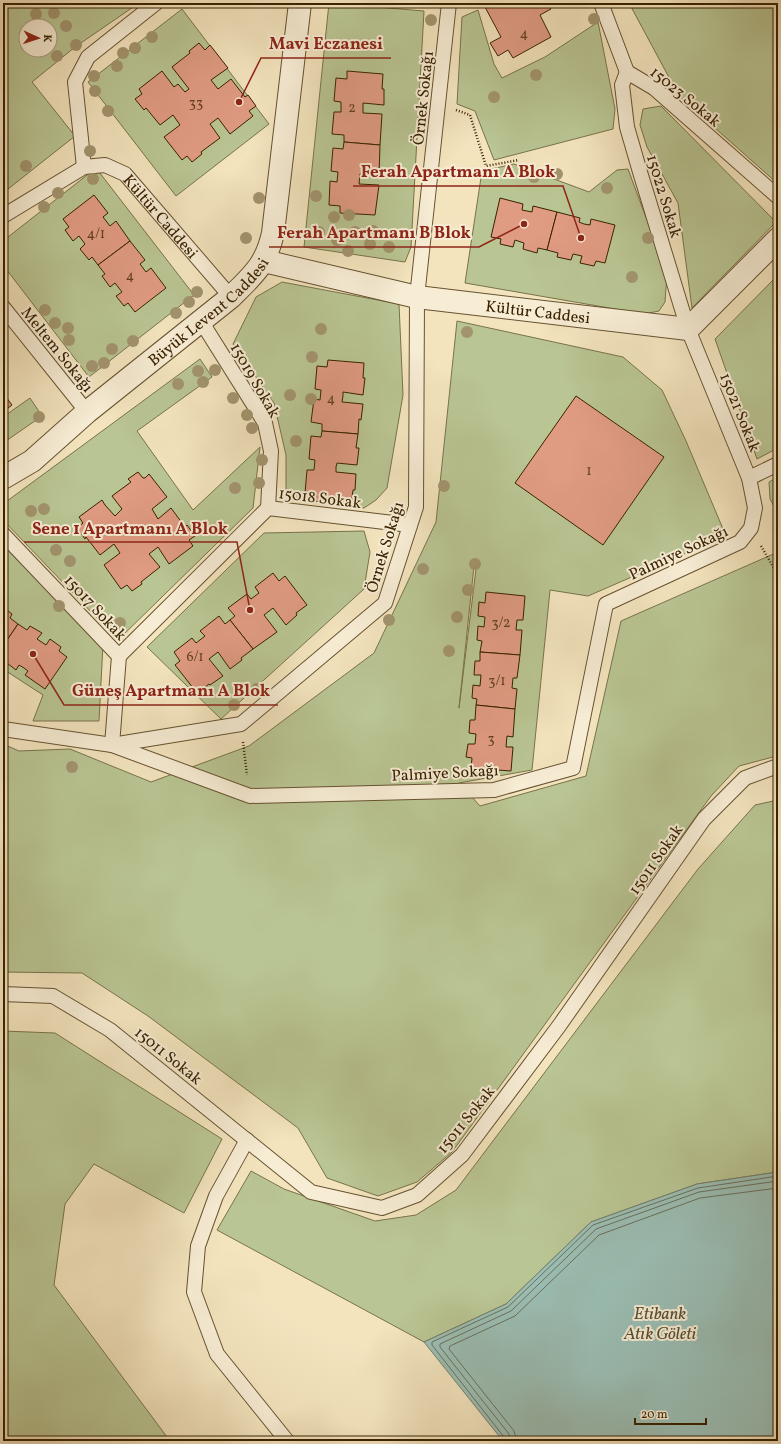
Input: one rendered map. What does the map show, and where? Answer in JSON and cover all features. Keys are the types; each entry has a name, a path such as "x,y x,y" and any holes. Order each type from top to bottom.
{"street":[{"name":"Büyük Levent Caddesi","path":"3,478 32,461 87,412 231,297 252,276 264,261 270,248 273,233 300,3"},
{"path":"688,329 778,239"},
{"name":"Kültür Caddesi","path":"264,261 417,297 688,329"}],"lane":[{"path":"3,216 84,167 75,82 88,57 156,3"},
{"name":"Örnek Sokağı","path":"241,724 385,603 416,507 417,297 449,3"},
{"name":"15023 Sokak","path":"601,3 627,72 654,88 778,197"},
{"name":"15022 Sokak","path":"627,72 622,85 627,127 688,329"},
{"name":"Kültür Caddesi","path":"84,167 105,165 125,174 231,297"},
{"name":"Meltem Sokağı","path":"3,307 87,412"},
{"name":"15019 Sokak","path":"201,321 264,423 271,451 268,508"},
{"name":"15021 Sokak","path":"688,329 749,478 755,508 751,528"},
{"path":"749,478 778,464"},
{"name":"15018 Sokak","path":"119,656 268,508 410,525"},
{"name":"Palmiye Sokağı","path":"112,745 250,796 494,790 573,768 606,604 740,542 751,528"},
{"name":"15017 Sokak","path":"3,534 119,656 112,745"},
{"path":"3,729 112,745 241,724"},
{"name":"15011 Sokak","path":"3,994 53,996 110,1030 311,1192 382,1208 417,1195 462,1155 559,1026 704,819 745,778 778,767"},
{"path":"247,1140 216,1196 198,1246 194,1292 217,1354 287,1441"}],"path":[{"path":"438,103 470,115 486,166 519,160"},
{"path":"751,528 778,575"},
{"path":"241,724 250,796"}],"green space":[{"path":"3,3 139,3 75,47 32,82 75,136 3,193"},
{"path":"329,3 424,11 411,247 405,262 304,247"},
{"path":"629,3 778,3 778,110 774,115 778,119 778,184 679,96"},
{"path":"182,9 269,124 176,196 88,82"},
{"path":"478,10 494,64 502,78 545,57 598,22 615,109 613,129 494,160 475,111 457,104 462,17"},
{"path":"661,106 776,222 692,308 678,203 647,147 640,125 643,109"},
{"path":"514,164 589,192 617,170 628,169 667,274 665,302 659,311 644,314 465,283 482,171"},
{"path":"96,168 194,295 89,377 3,265 3,241"},
{"path":"778,275 778,448 757,459 715,339"},
{"path":"282,282 399,304 403,395 387,488 376,500 364,508 286,497 286,455 274,403 233,344 256,297"},
{"path":"457,321 623,357 662,390 686,441 726,536 588,596 550,590 532,770 459,783 480,806 586,776 621,621 778,552 778,758 773,757 739,766 711,796 452,1152 417,1182 378,1196 327,1178 298,1128 148,1016 82,973 3,972 3,744 19,751 70,749 151,782 249,746 374,653 436,522","holes":["477,561 459,708 474,566"]},
{"path":"200,359 212,377 137,431 193,510 260,447 253,508 118,640 3,520 3,504"},
{"path":"30,398 42,416 3,443 3,417"},
{"path":"778,477 778,514 770,499 769,482"},
{"path":"364,531 370,552 364,589 221,719 147,647 264,533"},
{"path":"3,544 103,644 99,721 33,721 43,695 3,669"},
{"path":"778,800 778,1172 697,1184 591,1222 506,1304 424,1342 217,1230 251,1171 284,1189 375,1221 416,1215 456,1190 698,869 755,805"},
{"path":"3,1031 55,1033 222,1139 184,1213 94,1164 65,1204 54,1285 170,1441 3,1441"}],"water":[{"name":"Etibank Atık Göleti","path":"778,1172 778,1441 503,1441 424,1342 506,1304 591,1222 697,1184"}],"building":[{"path":"492,3 547,3 551,9 540,15 551,37 513,58 508,50 498,56 490,43 501,37 485,7"},
{"path":"199,43 205,50 210,45 228,68 211,80 218,89 231,79 245,97 248,95 256,106 249,111 253,116 230,134 218,118 210,124 220,138 201,152 202,154 192,162 187,156 182,160 164,137 180,125 173,115 160,125 146,108 144,110 135,99 142,94 139,89 162,71 174,87 178,84 185,92 189,89 172,67 190,53 189,51"},
{"path":"347,71 383,74 382,89 384,89 384,105 363,103 363,113 382,114 380,145 344,142 344,135 332,134 334,112 341,112 341,102 334,101 336,78 347,79"},
{"path":"344,142 380,145 379,175 360,174 359,184 379,185 375,215 340,213 340,206 329,205 330,181 337,182 338,172 331,171 333,148 343,149"},
{"path":"94,195 108,213 103,217 110,226 116,221 130,241 98,265 92,257 89,260 80,249 85,244 79,236 73,241 65,230 69,227 63,219"},
{"path":"500,198 523,204 522,210 532,212 533,206 557,212 547,250 538,248 537,253 523,249 524,243 515,240 513,247 500,244 501,239 491,237"},
{"path":"557,212 580,218 579,222 584,224 590,225 591,219 615,225 605,263 596,261 594,266 580,263 582,256 573,254 571,260 557,257 558,253 547,250"},
{"path":"130,241 145,260 140,264 146,272 151,268 166,288 135,312 128,303 124,306 116,296 122,292 115,283 110,287 102,276 105,274 98,265"},
{"path":"328,360 364,363 363,378 365,378 363,395 343,392 342,402 363,404 361,420 359,419 358,434 322,431 322,424 311,422 314,399 320,400 321,390 315,389 317,366 327,367"},
{"path":"3,393 12,405 3,412"},
{"path":"576,396 664,457 603,545 515,483"},
{"path":"322,431 358,434 356,448 359,448 357,465 337,463 336,467 336,472 356,474 355,490 353,490 351,505 315,501 316,494 305,493 307,470 314,470 315,460 309,459 311,436 321,437"},
{"path":"138,472 143,478 149,474 167,497 152,509 158,519 171,508 185,527 187,525 195,536 189,540 193,546 169,564 158,547 149,554 160,567 132,591 127,585 121,589 104,565 120,553 114,544 100,555 77,528 83,523 79,517 102,500 115,516 122,509 112,496 131,482 128,479"},
{"path":"273,573 279,581 285,576 307,605 296,613 297,615 286,625 273,608 264,615 277,632 253,649 230,620 235,616 228,608 247,594 251,599 259,593 255,587"},
{"path":"486,592 525,596 523,620 517,620 516,630 522,630 520,655 480,652 482,641 477,640 478,626 484,627 485,617 478,616 479,602 485,603"},
{"path":"3,607 12,614 10,618 18,624 3,646"},
{"path":"219,616 225,624 230,620 253,649 230,669 218,652 209,659 223,676 197,693 175,665 180,661 174,652 192,638 196,643 205,636 200,631"},
{"path":"18,624 27,630 30,626 42,633 37,639 46,645 50,639 61,647 59,651 67,657 45,689 25,675 28,671 24,668 19,665 16,670 3,660 3,646"},
{"path":"480,652 520,655 517,678 513,678 512,688 517,689 515,709 476,705 477,699 472,698 473,685 480,686 481,675 474,675 475,661 480,661"},
{"path":"476,705 515,709 513,737 507,736 506,747 513,747 511,771 471,768 472,758 466,757 468,744 475,744 476,734 469,733 470,720 475,720"}],"place":[{"name":"Mavi Eczanesi","path":"239,102"},
{"name":"Ferah Apartmanı B Blok","path":"524,224"},
{"name":"Ferah Apartmanı A Blok","path":"581,238"},
{"name":"Sene 1 Apartmanı A Blok","path":"250,610"},
{"name":"Güneş Apartmanı A Blok","path":"33,654"}]}
